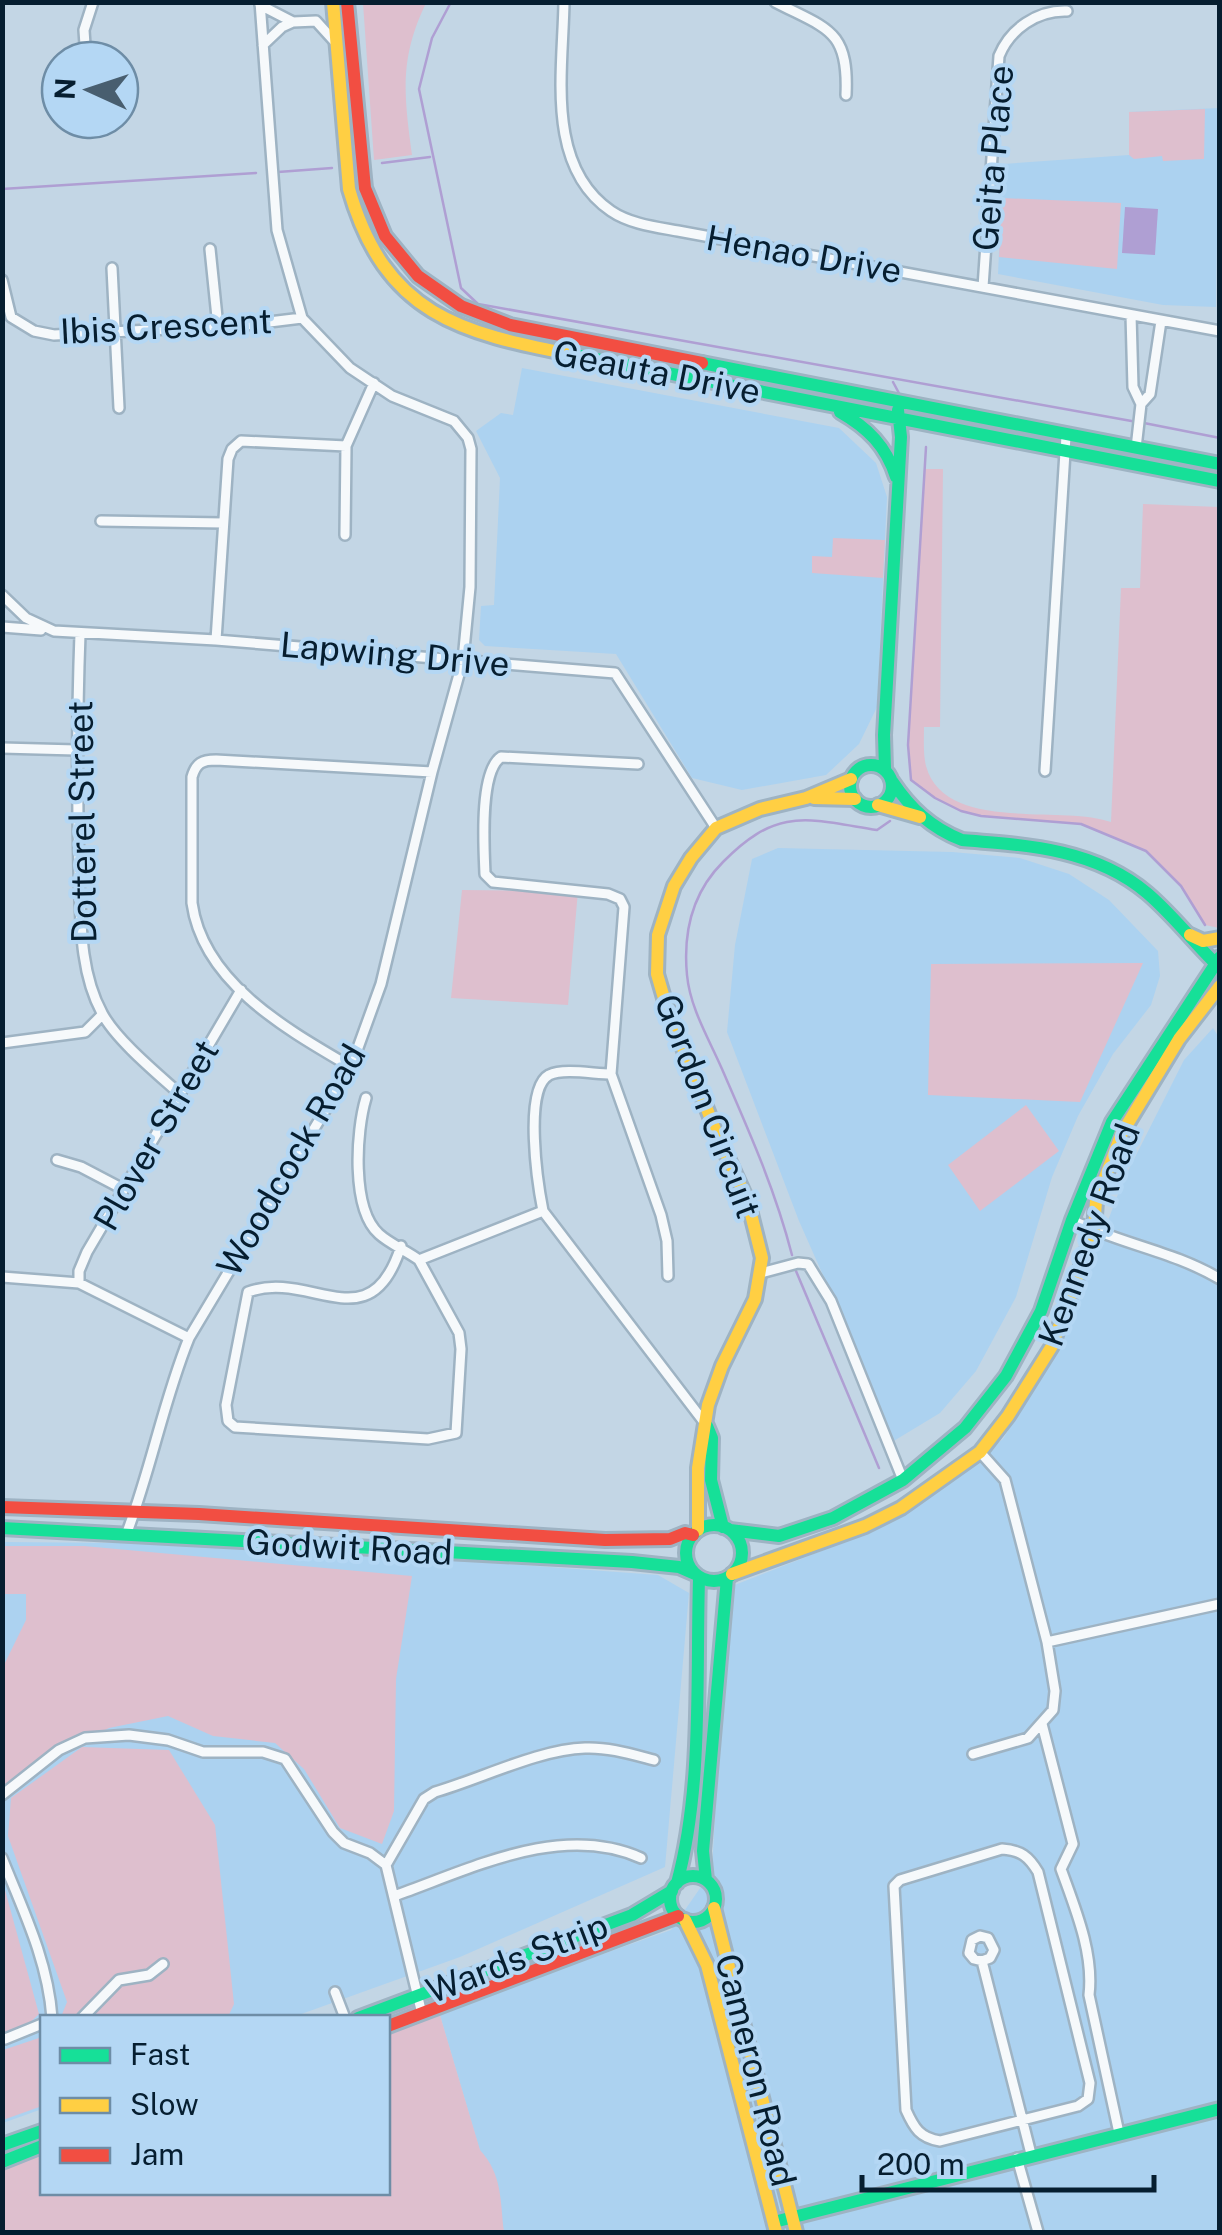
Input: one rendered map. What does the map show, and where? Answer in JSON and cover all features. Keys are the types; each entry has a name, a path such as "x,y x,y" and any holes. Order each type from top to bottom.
{"main road":[{"name":"Geauta Drive","path":"332,2 354,207 367,237 392,275 432,312 462,330 1220,481"},
{"name":"Geauta Drive","path":"348,2 366,190 378,220 397,253 418,277 478,316 1066,436 1137,443 1220,464"},
{"path":"878,805 890,795 884,735 900,403"},
{"path":"829,406 864,425 880,440 898,484"},
{"path":"900,437 921,422"},
{"path":"716,828 760,809 806,798 851,780 884,735"},
{"path":"864,766 888,776 922,818"},
{"path":"851,780 855,799"},
{"path":"806,798 855,799 866,806 878,805 922,818 962,840 1048,847 1106,866 1146,892 1218,962"},
{"name":"Gordon Circuit","path":"695,1532 706,1424 719,1373 749,1315 762,1273 762,1254 750,1212 681,1047 657,974 658,936 674,886 716,828"},
{"path":"1187,934 1202,941 1220,938"},
{"path":"1187,934 1201,973 1188,1005"},
{"name":"Kennedy Road","path":"727,1528 759,1536 779,1536 865,1503 903,1480 966,1428 1006,1376 1041,1310 1112,1122 1218,962"},
{"name":"Kennedy Road","path":"729,1576 865,1526 901,1508 980,1452 1052,1346 1094,1231 1096,1201 1129,1119 1179,1039 1220,986"},
{"name":"Gordon Circuit","path":"706,1424 712,1438 714,1496 727,1528"},
{"name":"Godwit Road","path":"2,1506 199,1514 606,1540 670,1539 695,1532"},
{"path":"708,1526 727,1528 736,1536 742,1552 729,1576 719,1640 709,1806 701,1847 706,1880 715,1894 714,1908 705,1918 681,1918 670,1901 687,1846 692,1796 697,1576 686,1559 688,1542 695,1532 708,1526"},
{"name":"Godwit Road","path":"2,1528 632,1562 679,1566 697,1576"},
{"path":"697,1576 715,1581 729,1576"},
{"path":"675,1886 691,1876 706,1880"},
{"name":"Wards Strip","path":"366,2015 632,1915 675,1886"},
{"name":"Cameron Road","path":"714,1908 796,2232"},
{"name":"Wards Strip","path":"390,2025 681,1918"},
{"name":"Cameron Road","path":"681,1918 707,1965 775,2227"},
{"path":"775,2227 792,2216 1220,2109"},
{"path":"2,2146 40,2132"},
{"path":"2,2162 40,2147"}],"street":[{"path":"85,40 92,2"},
{"path":"263,46 282,27 293,22 316,21 332,2"},
{"name":"Henao Drive","path":"564,2 564,136 571,161 589,190 612,212 678,231 1220,330"},
{"path":"775,2 839,39 848,64 846,94"},
{"path":"260,4 293,22"},
{"path":"260,4 277,230 302,318"},
{"name":"Geita Place","path":"983,286 999,56 1004,44 1041,13 1066,10"},
{"path":"316,21 336,44"},
{"path":"210,248 218,327"},
{"path":"112,268 120,408"},
{"name":"Ibis Crescent","path":"2,280 11,316 34,331 54,334 218,327 302,318"},
{"path":"1131,315 1133,387 1141,404 1137,443"},
{"name":"Woodcock Road","path":"126,1535 171,1382 188,1338 351,1067 381,984 463,660 470,586 468,438 454,421 392,396 350,368 302,318"},
{"path":"1141,404 1150,394 1161,321"},
{"path":"345,535 346,446 374,383"},
{"path":"1045,771 1066,436"},
{"path":"216,640 228,459 232,448 241,441 346,446"},
{"path":"101,521 223,523"},
{"name":"Lapwing Drive","path":"2,595 26,618 54,631 216,640 615,673 716,828"},
{"path":"2,626 54,631"},
{"name":"Dotterel Street","path":"80,634 76,750 86,970 102,1015 142,1060 182,1096"},
{"path":"2,748 76,750"},
{"path":"638,764 501,757 488,776 484,860 488,880 608,894 620,899 624,907 611,1074 660,1215 667,1241 668,1276"},
{"path":"351,1067 284,1028 241,990 209,950 194,921 190,838 195,766 204,760 238,760 432,772"},
{"name":"Plover Street","path":"79,1283 82,1264 241,990"},
{"path":"2,1043 85,1032 102,1015"},
{"path":"611,1074 552,1073 542,1081 535,1118 543,1211 706,1424"},
{"path":"366,1098 358,1145 366,1218 380,1236 401,1246 419,1260 459,1332 456,1433 428,1439 234,1426 228,1420 226,1405 248,1292 263,1286 366,1297 393,1271 401,1246"},
{"path":"57,1160 81,1166 123,1190"},
{"path":"419,1260 543,1211"},
{"path":"1072,1220 1094,1231 1191,1262 1220,1279"},
{"path":"762,1273 808,1264 830,1302 903,1480"},
{"path":"2,1277 79,1283 188,1338"},
{"path":"973,1754 1028,1738 1053,1710 1055,1691 1047,1642 1005,1480 980,1452"},
{"path":"1047,1642 1220,1604"},
{"path":"1042,1724 1072,1844 1062,1869 1092,1975 1089,1994 1119,2134"},
{"path":"2,1795 59,1750 85,1738 129,1735 168,1740 203,1752 273,1754 298,1775 344,1843 370,1852 386,1864 422,2014"},
{"path":"386,1864 424,1799 435,1792 558,1751 618,1750 654,1760"},
{"path":"394,1896 523,1852 574,1843 616,1847 641,1858"},
{"path":"1002,1849 1030,1858 1038,1872 1090,2082 1088,2100 1078,2106 1024,2120 940,2141 927,2139 914,2128 906,2110 894,1886 900,1880 1002,1849"},
{"path":"2,1858 50,1986 52,2015"},
{"path":"982,1962 1024,2120 1024,2156 1038,2232"},
{"path":"85,2015 119,1980 148,1976 163,1964"},
{"path":"335,1992 344,2015"},
{"path":"6,2039 40,2025"}],"shaded area":[{"path":"363,3 426,3 411,42 406,78 412,155 374,160"},
{"path":"1219,108 1216,307 1163,305 998,274 1003,164 1129,155 1129,112"},
{"path":"1205,109 1204,159 1163,161 1162,156 1134,159 1129,155 1129,112"},
{"path":"1002,198 1121,203 1117,269 999,257"},
{"path":"1125,207 1158,209 1155,255 1122,253"},
{"path":"522,368 839,428 876,463 887,497 877,707 859,744 826,775 742,790 692,778 616,654 485,646 479,640 481,606 494,605 500,478 476,431 501,413 513,415"},
{"path":"924,469 943,469 940,727 924,727 926,766 937,787 956,801 1007,813 1089,817 1111,822 1121,588 1140,588 1143,504 1219,507 1219,928 1205,925 1181,886 1146,851 1081,824 961,811 911,780 908,745"},
{"path":"833,538 885,540 883,578 812,573 812,556 832,557"},
{"path":"778,848 952,852 1020,858 1069,874 1109,900 1158,951 1160,976 1151,1005 1113,1054 1078,1116 1052,1177 1016,1297 976,1371 940,1413 892,1442 799,1221 727,1032 735,945 752,859"},
{"path":"462,890 578,891 568,1005 451,998"},
{"path":"1143,963 1080,1102 928,1095 931,964"},
{"path":"1213,1028 1220,1039 1219,2232 504,2232 439,2012 671,1930 712,1871 727,1588 860,1536 931,1494 1003,1439 1063,1339 1123,1181 1184,1060"},
{"path":"1026,1105 1059,1151 980,1211 948,1165"},
{"path":"3,1542 239,1544 658,1575 689,1593 665,1867 460,1957 299,2015 40,2015 40,2110 3,2123"},
{"path":"3,1546 84,1546 412,1576 396,1679 394,1811 382,1844 340,1828 304,1769 275,1743 213,1736 168,1716 109,1728 21,1772 3,1792 3,1667 26,1620 26,1594 3,1594"},
{"path":"82,1747 169,1750 215,1825 234,2004 229,2015 62,2015 67,2002 8,1836 11,1798"},
{"path":"2,1879 39,2014 3,2048 2,2048"},
{"path":"439,2012 480,2150 497,2179 504,2232 3,2232 2,2167 40,2154 40,2195 390,2195 390,2030"},
{"path":"40,2038 40,2107 3,2120 3,2050"}],"waterway":[{"path":"451,2 432,38 419,89 461,288 478,304 1137,422"},
{"path":"382,163 430,157"},
{"path":"278,172 332,168"},
{"path":"2,189 256,173"},
{"path":"893,382 901,397"},
{"path":"1144,423 1220,438"},
{"path":"926,447 908,745 911,780 961,811 1081,824 1146,851 1181,886 1205,925"},
{"path":"792,1255 761,1160 692,999 686,959 688,929 697,900 712,874 760,832 794,821 877,830 890,821"},
{"path":"796,1271 879,1468"}],"traffic: fast":[{"path":"575,355 1220,481"},
{"path":"702,363 1220,464"},
{"path":"885,769 901,437 898,410"},
{"path":"840,412 875,439 896,477"},
{"path":"871,765 886,771 892,786 886,801 871,807 856,801 850,786 856,771 871,765"},
{"path":"892,781 922,816 962,840 1059,852 1127,878 1157,902 1218,966"},
{"path":"730,1530 779,1536 833,1518 903,1480 965,1428 1006,1376 1041,1311 1112,1122 1220,957"},
{"path":"707,1426 712,1438 711,1480 723,1527"},
{"path":"714,1525 734,1533 742,1553 734,1573 714,1581 694,1573 686,1553 694,1533 714,1525"},
{"path":"2,1528 632,1562 679,1567 695,1574"},
{"path":"706,1880 703,1851 727,1578"},
{"path":"677,1883 695,1771 699,1579"},
{"path":"693,1876 709,1883 716,1899 709,1915 693,1922 677,1915 670,1899 677,1883 693,1876"},
{"path":"366,2015 632,1915 672,1891"},
{"path":"774,2222 1220,2109"},
{"path":"2,2145 40,2132"},
{"path":"2,2162 40,2147"}],"traffic: slow":[{"path":"333,2 349,189 364,231 383,265 406,291 432,311 462,326 496,338 575,355"},
{"path":"698,1530 698,1468 708,1405 722,1366 755,1299 762,1258 748,1202 666,1005 657,974 658,935 674,886 716,828 851,779"},
{"path":"814,798 855,799"},
{"path":"878,805 920,817"},
{"path":"1190,935 1203,941 1220,938"},
{"path":"732,1574 865,1526 901,1508 980,1452 1052,1346 1094,1231 1096,1201 1122,1133 1179,1039 1220,986"},
{"path":"714,1908 796,2232"},
{"path":"685,1920 707,1965 776,2232"}],"traffic: jam":[{"path":"347,2 365,188 385,236 418,276 461,306 510,325 702,363"},
{"path":"2,1507 199,1514 605,1540 693,1535"},
{"path":"390,2025 678,1916"}]}
